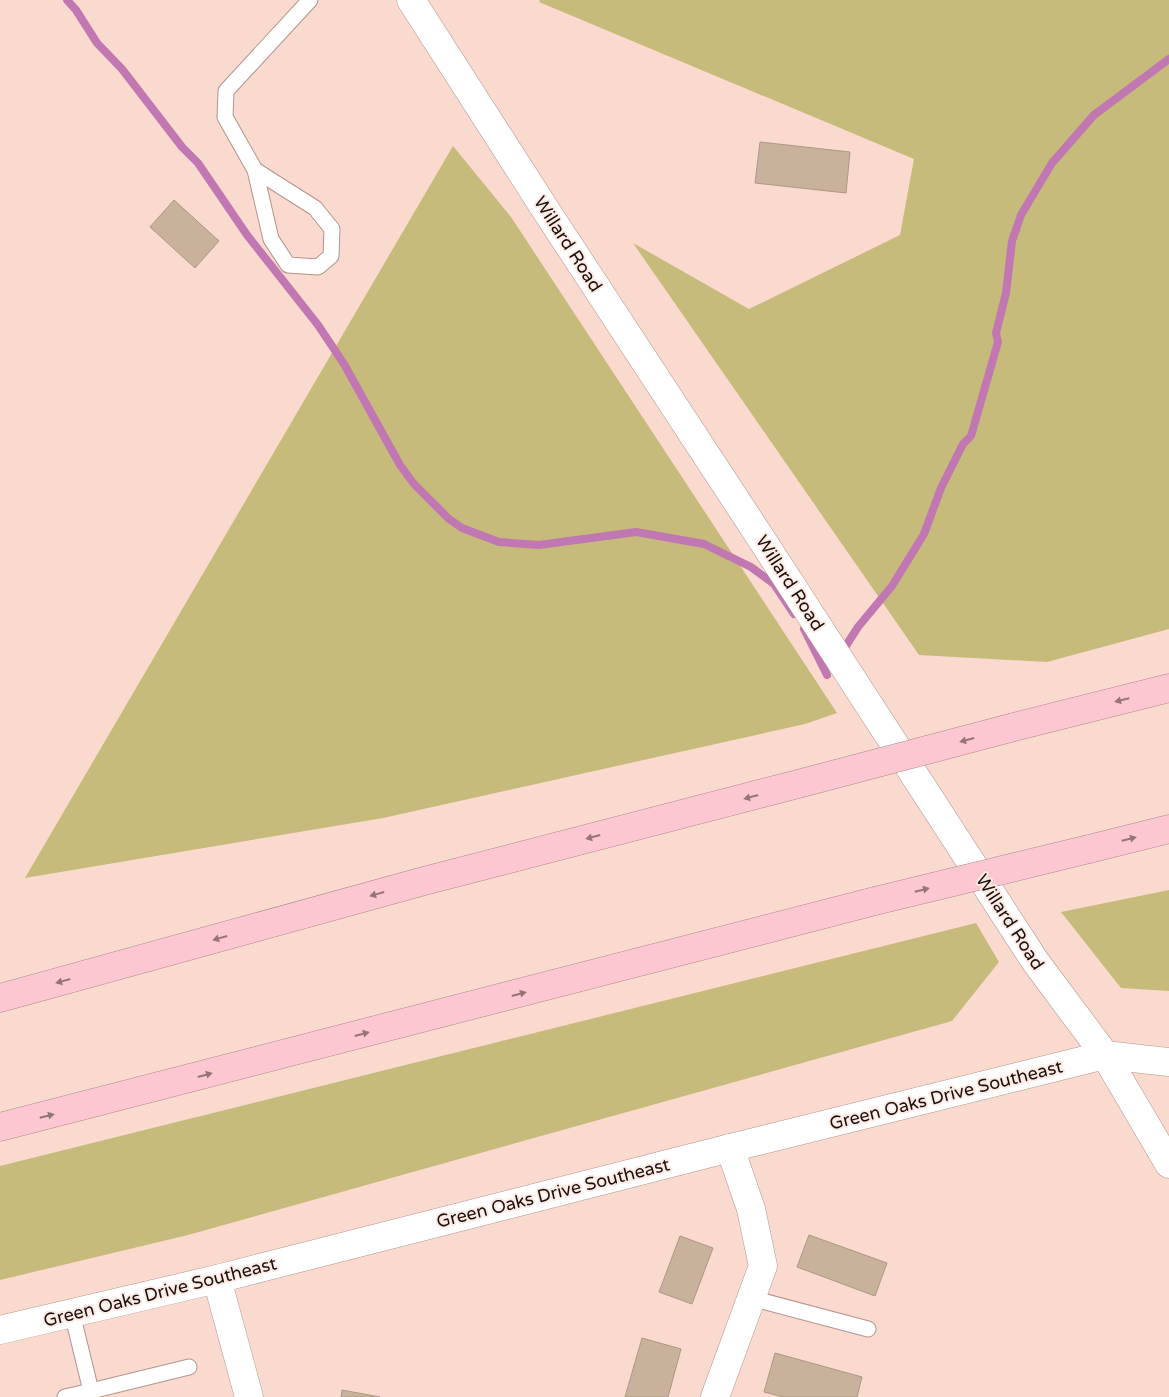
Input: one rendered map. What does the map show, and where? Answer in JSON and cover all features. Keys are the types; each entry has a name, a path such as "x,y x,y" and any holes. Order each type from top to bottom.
{"highway":[{"path":"0,998 424,882 1169,688"},
{"path":"0,1128 875,901 1169,828"}],"street":[{"name":"Willard Road","path":"411,0 1034,961 1105,1055 1169,1164"},
{"path":"1105,1055 1169,1062"},
{"name":"Green Oaks Drive Southeast","path":"0,1330 217,1279 730,1148 1105,1055"},
{"path":"715,1397 763,1266 751,1209 730,1148"},
{"path":"217,1279 249,1397"}],"lane":[{"path":"255,170 315,208 332,229 331,256 318,267 288,265 271,239 255,170 225,117 226,91 310,0"},
{"path":"751,1298 868,1329"},
{"path":"72,1313 91,1390"},
{"path":"66,1397 189,1367"}],"shaded area":[{"path":"540,0 1169,0 1169,629 1047,662 919,655 633,243 749,309 900,235 914,159 539,2"},
{"path":"453,146 511,217 837,713 805,724 383,818 25,878"},
{"path":"1169,890 1169,991 1121,988 1061,912"},
{"path":"976,923 999,962 952,1021 188,1235 0,1280 0,1166"}],"building":[{"path":"760,142 850,152 846,193 755,183"},
{"path":"174,200 219,241 195,268 150,227"},
{"path":"809,1235 887,1263 875,1296 797,1267"},
{"path":"680,1236 713,1248 692,1304 659,1292"},
{"path":"642,1338 681,1349 668,1397 625,1397"},
{"path":"775,1353 862,1377 857,1397 783,1397 764,1392"},
{"path":"342,1390 380,1397 341,1397"}],"waterway":[{"path":"67,0 76,10 97,43 122,69 182,147 198,163 247,235 318,325 344,364 400,465 414,484 449,519 462,528 499,542 539,545 636,532 704,544 751,567 774,584 794,614"},
{"path":"842,652 858,627 892,586 924,534 941,488 963,444 971,436 998,342 996,333 1006,293 1012,241 1021,215 1052,163 1094,115 1169,59"},
{"path":"804,629 827,675"}]}
